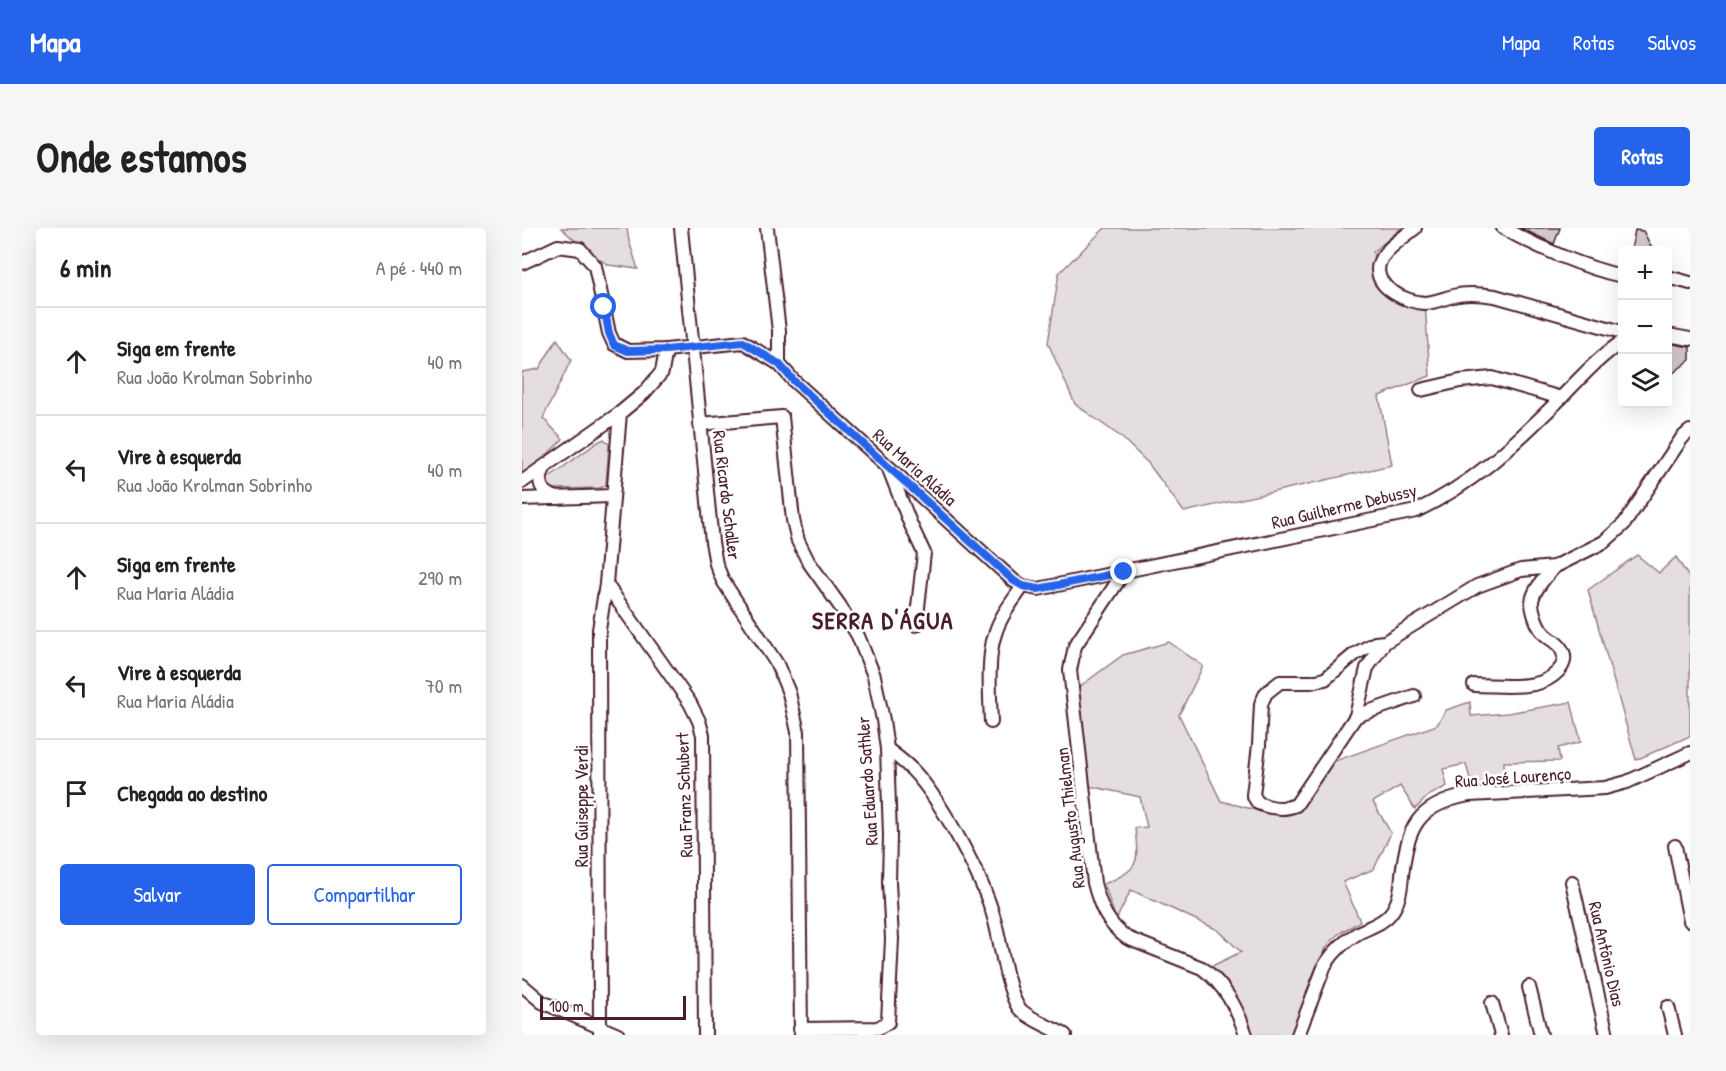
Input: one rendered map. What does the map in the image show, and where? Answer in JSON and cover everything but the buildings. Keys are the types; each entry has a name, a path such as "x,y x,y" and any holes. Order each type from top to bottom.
{"street":[{"name":"Rua Ricardo Schaller","path":"681,228 716,564 723,581 777,664 789,693 798,732 800,1032"},
{"path":"767,228 779,331 779,364"},
{"path":"1415,228 1381,258 1378,267 1381,281 1400,298 1425,303 1474,293 1495,296 1618,331"},
{"path":"1503,228 1519,237 1601,271 1618,275"},
{"name":"Rua Maria Aládia","path":"522,263 558,246 580,249 595,266 609,333 614,345 628,351 666,350 743,342 779,364 794,381 1014,581 1023,586"},
{"path":"1672,278 1690,283"},
{"path":"1672,336 1690,339"},
{"name":"Rua Guilherme Debussy","path":"1124,572 1416,511 1444,498 1508,451 1603,356 1618,346"},
{"path":"522,483 620,413 644,393 662,372 666,350"},
{"path":"1421,390 1460,381 1492,378 1561,398"},
{"name":"Rua Guiseppe Verdi","path":"600,1031 599,630 606,584 620,413"},
{"name":"Rua Eduardo Sathler","path":"700,424 782,417 793,520 798,541 808,561 858,636 874,676 887,749 892,939 888,1022 878,1028 800,1032"},
{"path":"1385,642 1367,668 1356,716 1296,805 1289,808 1277,808 1266,806 1255,800 1253,795 1261,704 1266,693 1280,682 1311,682 1325,679 1354,654 1375,643 1385,642 1493,579 1521,570 1554,567 1614,535 1690,430"},
{"path":"887,465 924,553 916,625"},
{"path":"545,467 540,477 541,484 550,495 559,499"},
{"path":"522,499 612,496"},
{"path":"1474,685 1532,685 1550,678 1563,668 1563,652 1560,646 1542,631 1532,603 1532,598 1539,586 1554,567"},
{"path":"991,722 990,678 994,635 1005,612 1023,586 1038,589 1124,572"},
{"name":"Rua Augusto Thielman","path":"1124,572 1075,646 1070,670 1094,884 1103,911 1120,933 1207,972 1229,995 1246,1035"},
{"name":"Rua Franz Schubert","path":"606,584 690,704 703,735 705,1035"},
{"path":"1356,716 1414,696"},
{"path":"887,749 918,776 954,830 994,916 1013,996 1019,1009 1065,1035"},
{"name":"Rua José Lourenço","path":"1298,1035 1325,965 1332,954 1348,939 1382,922 1395,907 1401,890 1407,840 1414,825 1427,812 1452,798 1469,795 1605,788 1627,782 1690,753"},
{"path":"1675,846 1690,921"},
{"name":"Rua Antônio Dias","path":"1572,882 1607,1035"},
{"path":"522,986 542,1002 600,1031 618,1035"},
{"path":"1529,987 1541,1035"},
{"path":"1492,1004 1501,1035"},
{"path":"1668,1007 1675,1035"}],"shaded area":[{"path":"561,228 627,228 638,269 609,265 590,254"},
{"path":"1105,228 1402,228 1373,252 1381,281 1425,303 1430,376 1379,396 1392,465 1184,512 1148,463 1121,437 1075,404 1048,343 1059,273"},
{"path":"557,339 571,360 543,418 563,439 522,479 522,372 539,369"},
{"path":"604,439 609,444 606,485 600,488 555,489 549,486 548,478"},
{"path":"1637,555 1659,573 1676,557 1690,579 1690,736 1636,760 1588,590"},
{"path":"1169,642 1203,666 1179,715 1221,801 1271,814 1296,811 1326,764 1437,725 1446,710 1470,702 1471,716 1508,713 1571,702 1581,742 1558,748 1560,761 1504,762 1504,782 1471,783 1466,764 1443,769 1447,786 1428,796 1415,809 1400,786 1373,802 1391,833 1374,869 1343,882 1360,921 1336,936 1322,955 1310,982 1293,1035 1253,1035 1235,997 1210,967 1241,952 1218,930 1131,890 1116,920 1104,884 1124,874 1134,864 1137,850 1135,828 1147,827 1140,797 1084,785 1079,687 1123,655"}],"district":[{"name":"SERRA D'ÁGUA","path":"883,620"}],"route":[{"path":"604,307 614,345 628,351 666,350 743,342 779,364 794,381 1014,581 1023,586 1038,589 1124,572"}]}
